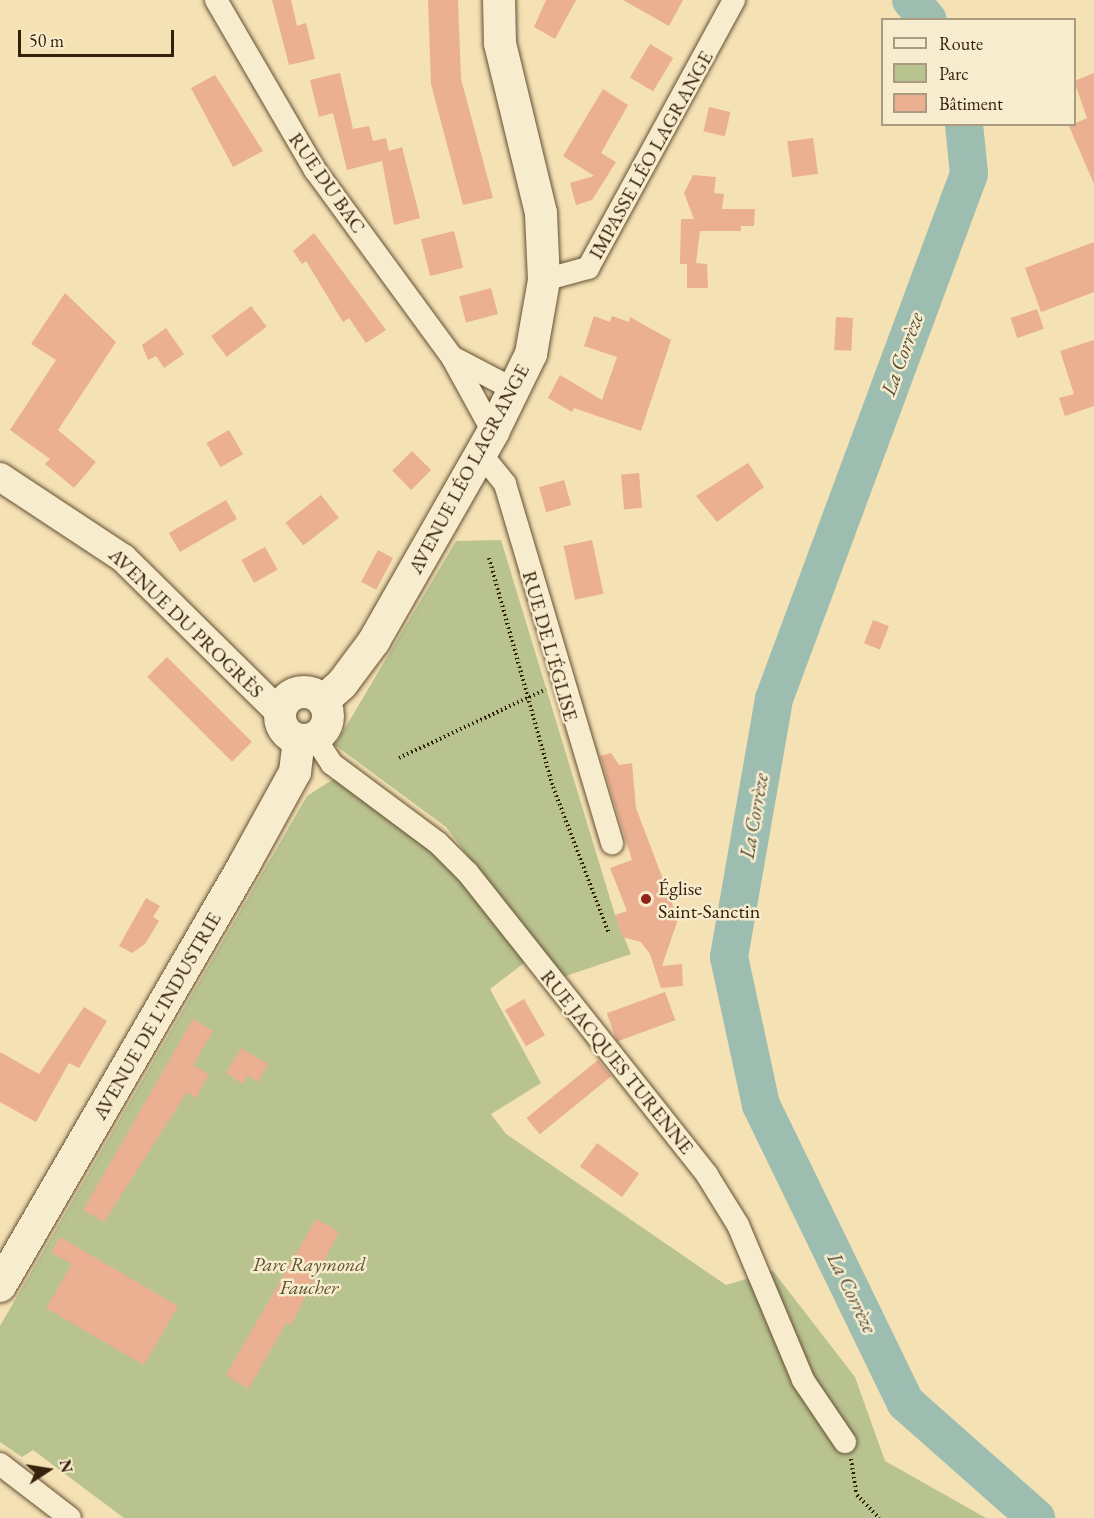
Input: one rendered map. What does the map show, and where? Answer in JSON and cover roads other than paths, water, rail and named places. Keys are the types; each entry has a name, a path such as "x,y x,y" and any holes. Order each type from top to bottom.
{"main road":[{"name":"AVENUE LÉO LAGRANGE","path":"323,701 342,684 374,641 487,443 531,354 544,280 541,213 500,43 499,0"},
{"path":"309,692 323,701 328,721 307,739 286,733 280,713 294,694 309,692"},
{"name":"AVENUE DE L'INDUSTRIE","path":"0,1286 245,864 295,772 307,739"}],"street":[{"name":"RUE DU BAC","path":"216,0 315,170 453,357 487,443"},
{"name":"IMPASSE LÉO LAGRANGE","path":"544,280 588,268 734,0"},
{"name":"RUE DU BAC","path":"453,357 513,389"},
{"name":"RUE DE L'ÉGLISE","path":"487,443 504,484 562,686 612,843"},
{"name":"AVENUE DU PROGRÈS","path":"0,477 123,558 280,713"},
{"name":"RUE JACQUES TURENNE","path":"307,739 332,764 438,843 468,873 707,1175 738,1225 803,1380 845,1442"},
{"path":"0,1464 70,1518"}],"waterway":[{"name":"La Corrèze","path":"911,0 926,18"},
{"name":"La Corrèze","path":"964,126 969,174 774,699 729,957 761,1105 906,1403 1036,1518"}],"place":[{"name":"Église Saint-Sanctin","path":"646,899"}],"park label":[{"name":"Parc Raymond Faucher","path":"309,1276"}]}
